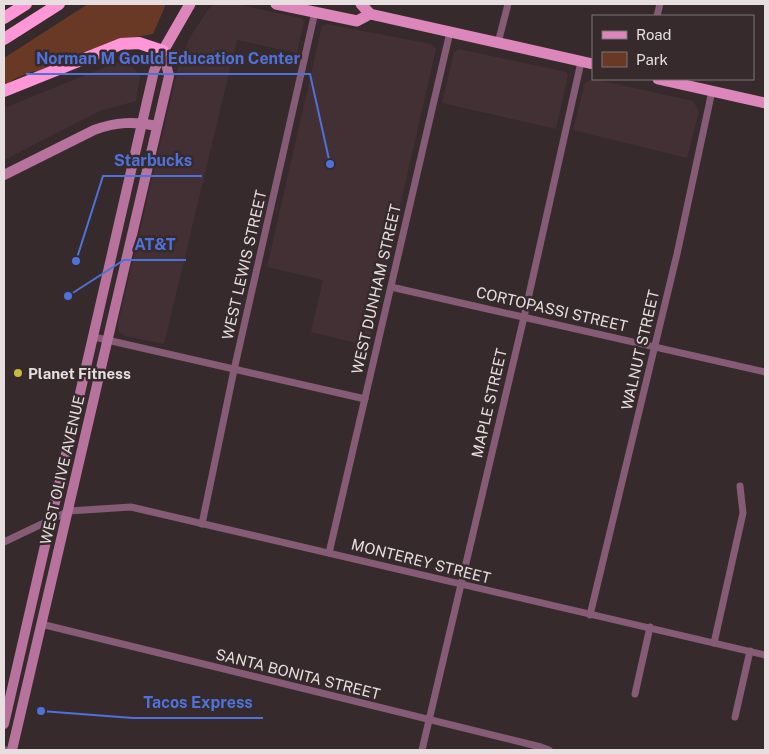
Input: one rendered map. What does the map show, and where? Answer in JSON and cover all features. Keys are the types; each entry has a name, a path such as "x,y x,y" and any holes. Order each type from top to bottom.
{"highway":[{"path":"4,18 26,4"},
{"path":"4,39 59,4"},
{"path":"4,91 121,44 139,43 163,51"}],"main road":[{"path":"180,19 183,4"},
{"name":"WEST OLIVE AVENUE","path":"4,720 154,71 180,19 190,4"},
{"path":"276,4 357,21 372,9"},
{"path":"361,4 450,32 592,64"},
{"name":"WEST OLIVE AVENUE","path":"12,750 169,76 163,51"},
{"path":"662,80 765,103"},
{"path":"4,175 94,130 110,124 142,123 157,126"}],"street":[{"path":"498,43 508,4"},
{"name":"WEST LEWIS STREET","path":"202,524 234,370 315,12"},
{"name":"WEST DUNHAM STREET","path":"329,553 450,32"},
{"name":"MAPLE STREET","path":"422,750 524,317 580,62"},
{"name":"WALNUT STREET","path":"590,615 656,347 712,91"},
{"name":"CORTOPASSI STREET","path":"391,287 765,372"},
{"path":"94,337 365,399"},
{"path":"714,643 743,513 740,486"},
{"name":"MONTEREY STREET","path":"69,511 131,507 765,655"},
{"path":"4,542 69,511"},
{"name":"SANTA BONITA STREET","path":"40,624 548,750"},
{"path":"634,694 650,627"},
{"path":"735,717 750,651"}],"shaded area":[{"path":"216,4 236,4 301,18 304,22 297,53 237,40 164,344 125,336 119,332 118,324 179,64 190,37 210,7"},
{"path":"327,24 431,44 436,49 368,346 311,332 323,280 267,267 322,26"},
{"path":"459,49 566,72 568,75 556,129 442,103 454,52"},
{"path":"125,59 140,76 136,101 100,111 4,160 4,108"},
{"path":"592,80 598,80 693,101 699,111 687,158 573,130 585,83"}],"green space":[{"path":"88,4 166,4 153,34 119,40 49,70 31,72 14,79 4,87 4,58"}],"place":[{"name":"Norman M Gould Education Center","path":"330,164"},
{"name":"Starbucks","path":"76,261"},
{"name":"AT&T","path":"68,296"},
{"name":"Planet Fitness","path":"18,373"},
{"name":"Tacos Express","path":"41,711"}]}
